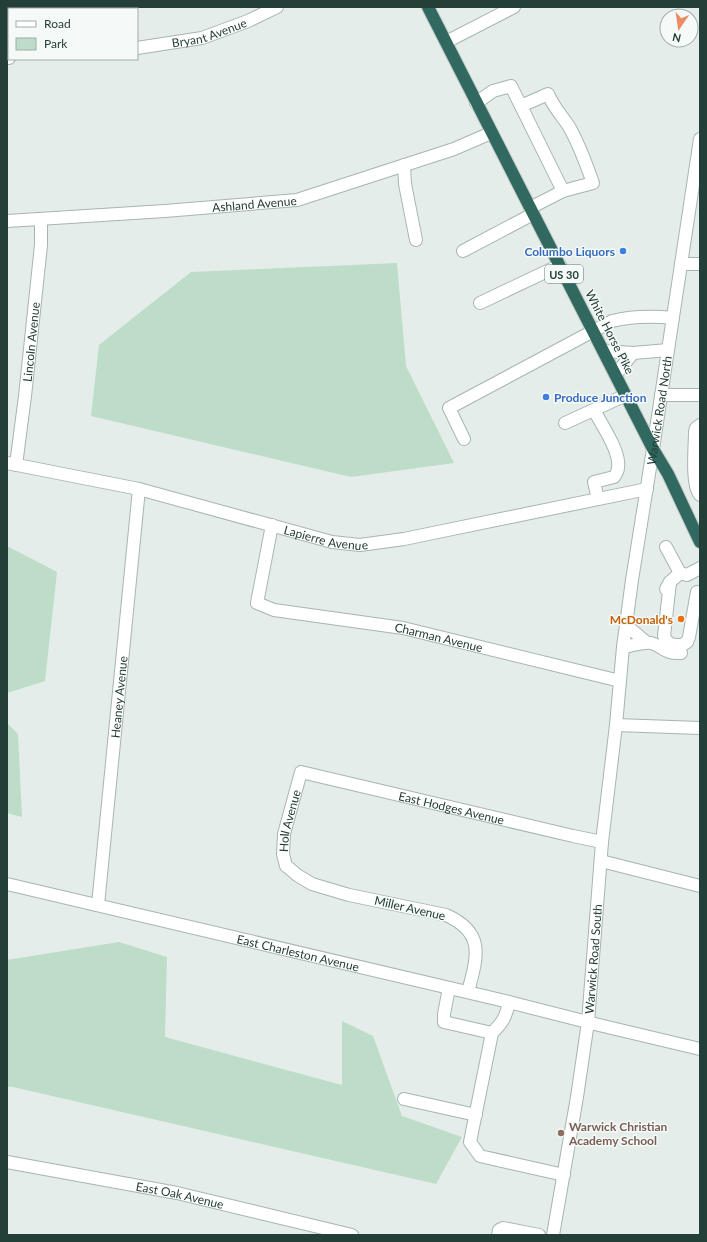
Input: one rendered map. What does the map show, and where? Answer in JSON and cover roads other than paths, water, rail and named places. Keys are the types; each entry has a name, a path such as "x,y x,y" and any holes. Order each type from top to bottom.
{"highway":[{"name":"White Horse Pike","path":"428,7 653,449 668,474 679,499 696,528 700,542"}],"street":[{"name":"Bryant Avenue","path":"138,48 202,38 248,21 277,7"},
{"path":"446,42 514,7"},
{"path":"476,103 493,91 511,86 563,191"},
{"path":"463,251 532,211 563,191 593,183 569,126 551,102 548,94 521,106"},
{"name":"Ashland Avenue","path":"7,221 165,211 297,200 454,148 491,132"},
{"name":"Warwick Road North","path":"620,682 632,580 700,139"},
{"path":"404,165 405,184 416,240"},
{"name":"Lincoln Avenue","path":"11,464 25,396 41,246 41,219"},
{"path":"681,264 700,264"},
{"path":"480,303 560,265"},
{"path":"464,439 449,408 612,322 645,316 673,318"},
{"path":"604,351 633,353 668,350"},
{"path":"616,374 633,353"},
{"path":"565,424 626,395"},
{"path":"661,395 700,395"},
{"path":"594,410 616,453 618,461 618,469 614,477 594,482 598,499"},
{"path":"679,499 698,493 694,471 695,432 696,428 700,425"},
{"name":"Lapierre Avenue","path":"11,464 139,489 332,542 360,545 404,539 647,489"},
{"name":"Heaney Avenue","path":"98,905 139,489"},
{"name":"Charman Avenue","path":"272,525 257,603 274,610 403,628 620,682"},
{"path":"626,625 650,643 673,653 680,653 691,648 694,644 699,596 666,547"},
{"path":"650,643 664,594 670,582 684,574 700,568"},
{"path":"670,582 664,632 666,640 670,644 682,645 686,642 689,637 699,596"},
{"path":"623,647 650,643"},
{"name":"Warwick Road South","path":"553,1235 588,1022 602,842 620,682"},
{"path":"616,724 700,728"},
{"name":"East Hodges Avenue","path":"301,772 602,842"},
{"name":"Holl Avenue","path":"289,868 286,866 283,854 284,834 301,772"},
{"path":"601,861 700,886"},
{"name":"Miller Avenue","path":"289,868 296,876 312,884 349,895 446,915 458,921 466,928 473,938 476,948 476,956 468,992"},
{"name":"East Charleston Avenue","path":"7,884 468,992 700,1049"},
{"path":"449,988 444,1022 492,1033"},
{"path":"509,1002 507,1013 502,1023 492,1033 470,1142 480,1156 564,1175"},
{"path":"404,1099 476,1116"},
{"name":"East Oak Avenue","path":"7,1162 177,1193 352,1235"},
{"path":"498,1235 499,1230 503,1228 539,1235"}],"place":[{"name":"Columbo Liquors","path":"623,251"},
{"name":"Produce Junction","path":"546,397"},
{"name":"McDonald's","path":"681,619"},
{"name":"Warwick Christian Academy School","path":"561,1133"}]}
